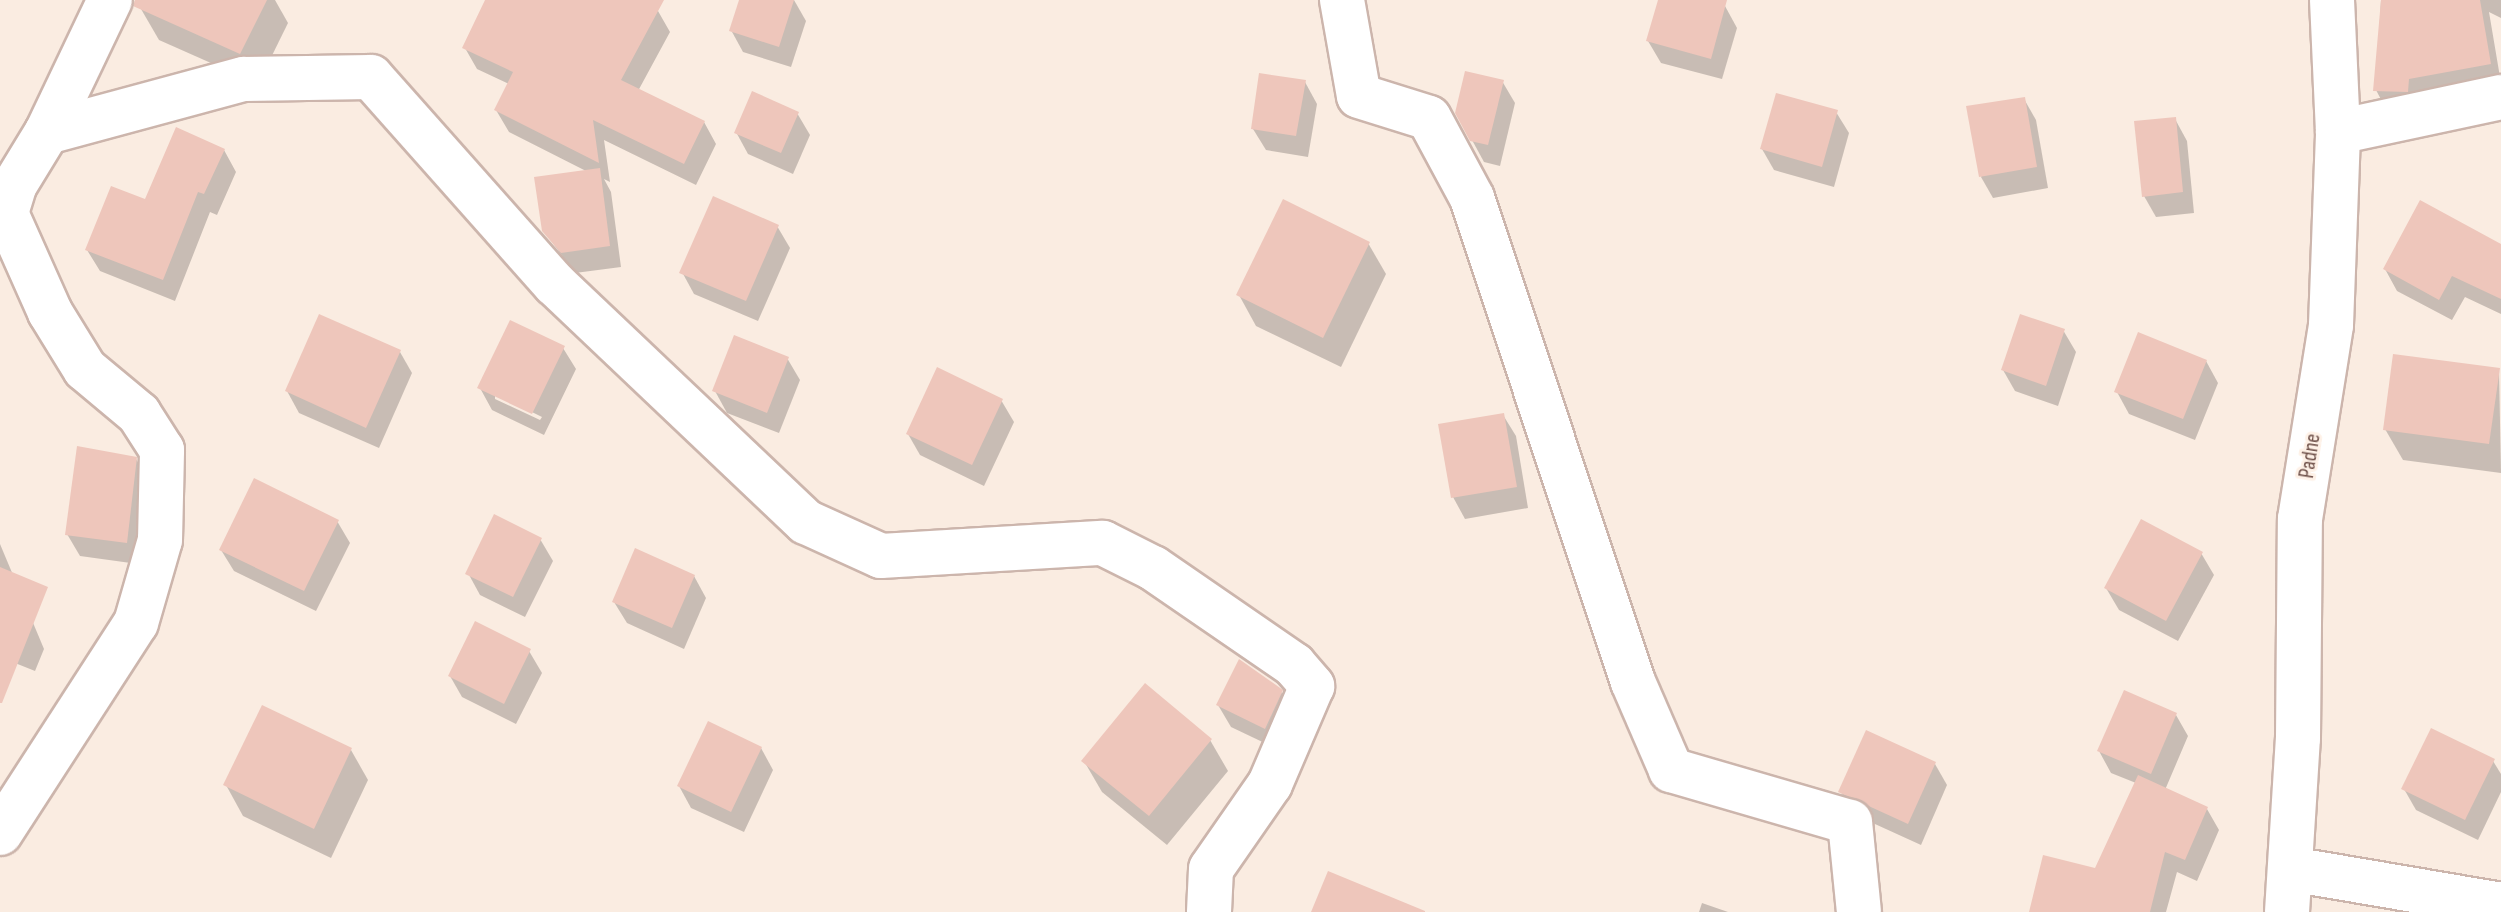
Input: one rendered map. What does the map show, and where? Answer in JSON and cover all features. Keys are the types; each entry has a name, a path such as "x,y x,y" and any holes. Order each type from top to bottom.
{"street":[{"path":"0,833 136,623 160,540 162,450 139,414 85,369 50,312 6,213 14,186 47,132 110,0"},
{"path":"1342,0 1359,96 1429,118 1472,198 1633,682 1671,770 1850,822 1859,912"},
{"name":"Padne","path":"2287,912 2298,738 2300,519 2331,325 2338,132 2332,0"},
{"path":"47,132 244,79 371,77 555,284 806,522 881,556 1103,543 1153,568 1306,674 1312,686 1270,784 1211,869 1209,912"},
{"path":"2338,132 2501,97"},
{"path":"2291,869 2501,905"}],"building":[{"path":"135,0 267,0 240,54 133,6"},
{"path":"485,0 664,0 621,80 705,121 684,164 593,120 599,163 494,110 513,72 462,48"},
{"path":"739,0 794,0 779,47 729,31"},
{"path":"1658,0 1727,0 1711,59 1646,41"},
{"path":"2381,0 2480,0 2491,64 2409,79 2408,92 2373,91"},
{"path":"1465,71 1504,80 1488,145 1470,141 1455,113"},
{"path":"1259,73 1306,80 1296,136 1251,129"},
{"path":"752,91 799,112 781,153 734,133"},
{"path":"1776,93 1838,110 1822,167 1760,149"},
{"path":"2025,97 2037,167 1979,177 1966,106"},
{"path":"2176,117 2183,192 2142,197 2134,121"},
{"path":"176,127 225,149 204,194 198,192 163,280 85,250 111,186 145,199"},
{"path":"600,168 610,246 561,253 542,231 534,177"},
{"path":"713,196 779,225 746,301 679,273"},
{"path":"1283,199 1370,242 1323,338 1236,295"},
{"path":"2420,200 2501,244 2501,299 2452,276 2439,300 2383,269"},
{"path":"319,314 401,350 366,428 285,391"},
{"path":"2020,314 2065,329 2046,386 2001,370"},
{"path":"510,320 565,346 532,414 477,388"},
{"path":"2138,332 2207,360 2183,419 2114,392"},
{"path":"734,335 789,357 767,413 712,391"},
{"path":"2393,354 2500,368 2489,444 2383,430"},
{"path":"937,367 1003,399 972,465 906,434"},
{"path":"1504,413 1517,487 1451,498 1438,424"},
{"path":"77,446 137,457 127,543 65,535"},
{"path":"254,478 339,520 304,591 219,550"},
{"path":"494,514 542,538 513,597 465,574"},
{"path":"2141,519 2203,552 2166,621 2104,588"},
{"path":"635,548 695,575 672,628 612,602"},
{"path":"0,567 48,587 2,703 0,703"},
{"path":"475,621 531,649 504,704 448,676"},
{"path":"1239,659 1283,690 1265,729 1216,705"},
{"path":"1145,683 1212,739 1149,816 1081,761"},
{"path":"2124,690 2177,713 2151,774 2097,751"},
{"path":"262,705 352,748 314,829 223,785"},
{"path":"708,721 762,747 731,812 677,786"},
{"path":"2431,728 2495,759 2465,820 2401,789"},
{"path":"1866,730 1936,762 1908,824 1838,792"},
{"path":"2138,775 2208,807 2185,860 2165,852 2150,912 2029,912 2043,855 2095,868"},
{"path":"1328,871 1425,911 1425,912 1311,912"}]}
